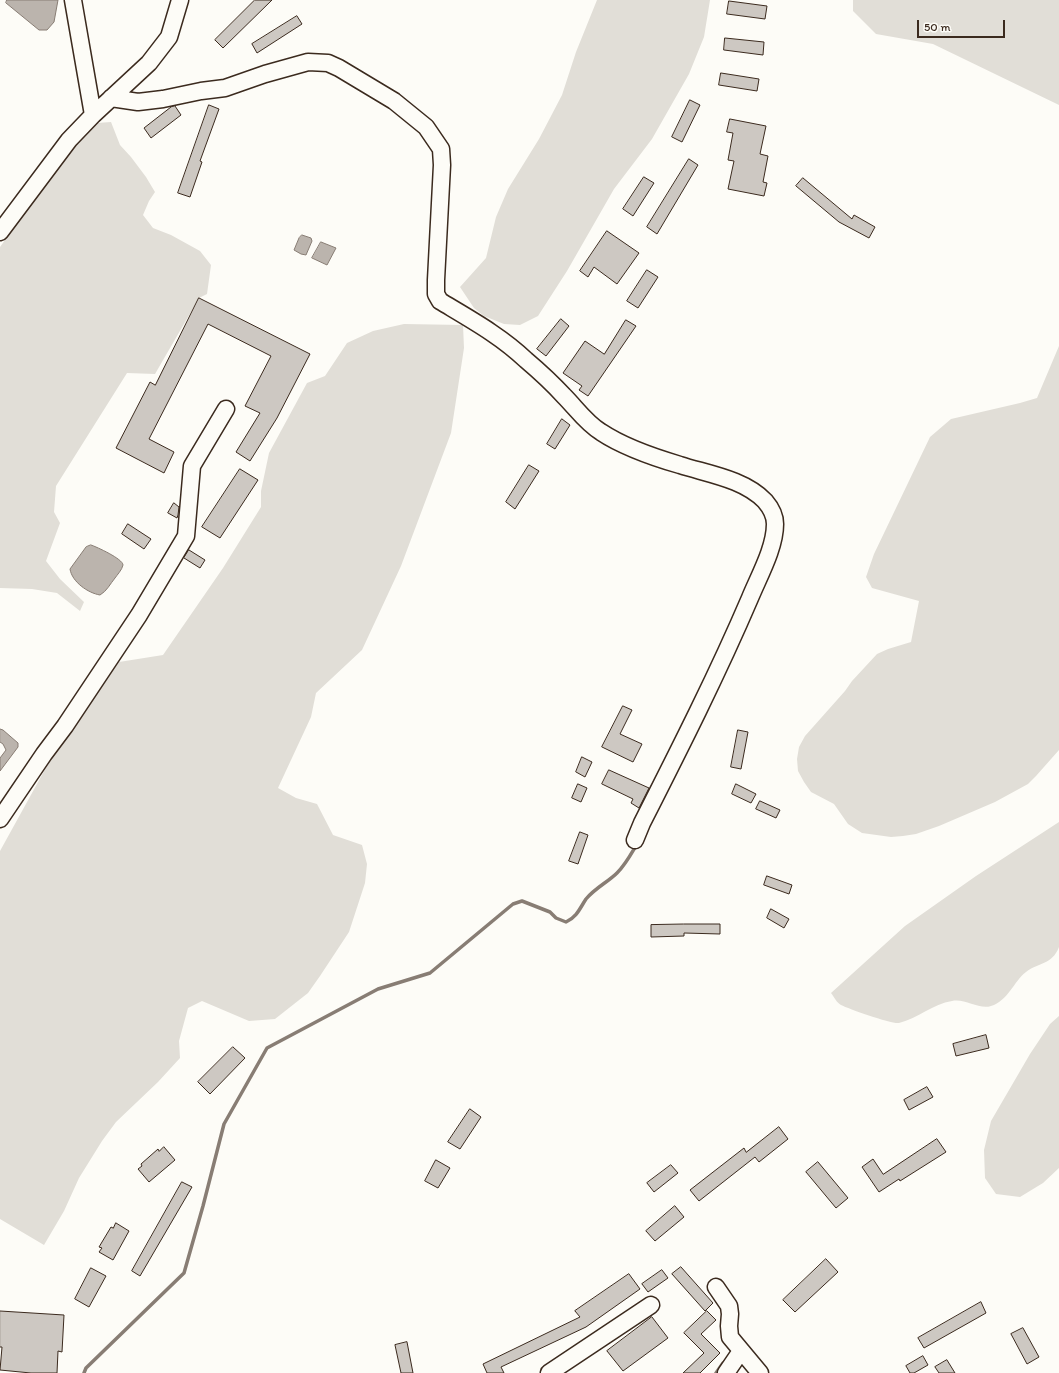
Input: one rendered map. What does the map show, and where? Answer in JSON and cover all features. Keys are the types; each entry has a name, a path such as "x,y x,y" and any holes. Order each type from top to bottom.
{"street":[{"path":"73,0 93,115"},
{"path":"77,18 82,0"},
{"path":"0,232 70,140 93,115 150,63 169,37 180,0"},
{"path":"111,98 138,102 225,88 265,74 308,62 328,63 394,101 426,127 440,149 442,165 436,280 436,294 440,301 502,340 525,358 565,396 583,417 601,432 630,446 677,464 732,481 752,491 764,501 773,512 775,523 769,552 726,653 700,709 634,840"},
{"path":"0,819 65,726 126,634 186,536 192,466 226,409"},
{"path":"716,1287 729,1306 730,1314 728,1326 730,1337 760,1373"},
{"path":"549,1373 651,1305"},
{"path":"726,1373 741,1351"}],"shaded area":[{"path":"7,0 58,0 54,22 47,30 39,30 6,3"},
{"path":"597,0 710,0 704,37 689,74 652,139 614,189 567,271 538,316 520,325 504,324 484,316 474,308 460,287 486,258 496,217 508,189 539,139 562,95 576,52"},
{"path":"853,0 1059,0 1059,105 933,44 876,34 853,11"},
{"path":"111,122 120,145 146,177 155,192 143,215 153,228 171,235 200,251 211,265 207,294 199,298 155,374 127,373 56,486 54,512 60,523 46,561 60,579 84,602 80,611 57,593 32,589 0,588 0,247 74,144 97,123"},
{"path":"302,235 311,238 312,241 306,255 294,250 299,238"},
{"path":"321,242 336,248 327,265 312,258"},
{"path":"404,324 463,325 464,348 451,433 401,566 362,650 316,693 311,717 278,788 296,798 317,804 333,835 362,845 367,864 365,883 349,932 308,993 275,1019 249,1021 202,1001 188,1008 179,1041 180,1058 158,1082 116,1122 102,1141 79,1178 64,1211 44,1245 0,1219 0,851 48,764 119,662 163,655 223,568 261,507 261,491 269,453 307,383 325,376 347,343 373,331"},
{"path":"1059,346 1059,750 1028,784 995,802 939,826 916,834 903,836 891,837 862,833 848,824 834,804 811,792 798,771 797,759 799,747 805,736 877,654 911,642 919,601 872,588 866,577 874,554 930,437 951,419 1037,398"},
{"path":"91,545 119,560 123,565 121,571 105,592 100,595 95,594 81,586 71,574 70,569 86,547"},
{"path":"0,729 18,743 18,747 0,771 0,758 6,750 0,742"},
{"path":"1059,822 1059,947 1053,957 1026,972 1002,1000 986,1007 962,1001 952,1001 938,1005 913,1018 899,1023 861,1013 841,1005 837,1001 831,993 905,926 976,876"},
{"path":"1059,1016 1059,1168 1043,1183 1020,1197 996,1194 985,1178 984,1150 991,1121 1030,1054 1050,1024"}],"building":[{"path":"255,0 272,0 223,48 215,40"},
{"path":"729,1 767,6 765,19 727,14"},
{"path":"297,16 302,24 257,53 252,44"},
{"path":"725,38 764,42 763,55 724,50"},
{"path":"721,73 759,79 757,91 719,85"},
{"path":"690,100 700,105 682,142 672,137"},
{"path":"209,105 219,109 200,161 202,162 190,197 178,193"},
{"path":"175,106 181,115 151,138 144,128 171,107"},
{"path":"730,119 766,126 760,154 768,156 763,182 767,183 764,196 728,189 734,161 728,160 733,133 727,132"},
{"path":"689,159 698,165 657,234 647,227"},
{"path":"644,177 654,183 633,216 623,209"},
{"path":"803,178 852,219 854,215 875,227 869,238 839,222 796,186"},
{"path":"607,231 639,253 617,284 594,267 588,277 580,271"},
{"path":"647,270 658,277 638,308 627,301"},
{"path":"199,298 310,354 277,418 250,461 236,452 260,413 245,406 271,356 208,324 149,439 174,452 164,473 116,448 150,382 155,385"},
{"path":"561,319 569,326 546,356 537,349"},
{"path":"626,320 636,326 588,396 579,390 582,386 563,373 585,341 604,354"},
{"path":"562,419 570,425 555,449 547,444"},
{"path":"529,465 539,471 515,509 506,502"},
{"path":"240,469 258,480 220,538 202,527"},
{"path":"174,503 179,507 177,518 168,513"},
{"path":"128,524 151,539 144,549 122,534"},
{"path":"189,550 205,560 200,568 184,558"},
{"path":"623,706 632,710 620,734 642,744 633,762 602,747"},
{"path":"738,730 748,732 741,769 731,767"},
{"path":"582,757 592,762 585,777 576,772"},
{"path":"609,770 649,788 639,808 631,803 633,799 602,784"},
{"path":"578,784 587,788 581,802 572,798"},
{"path":"736,784 756,794 751,803 732,794"},
{"path":"760,801 780,810 776,818 756,809"},
{"path":"580,832 588,835 578,864 569,861"},
{"path":"767,876 792,885 789,894 764,885"},
{"path":"771,909 789,919 784,928 767,918"},
{"path":"720,924 720,934 684,933 684,936 651,937 651,925"},
{"path":"986,1035 989,1048 956,1056 953,1044"},
{"path":"233,1047 245,1058 210,1094 198,1082"},
{"path":"927,1087 933,1097 909,1110 904,1100"},
{"path":"470,1109 481,1117 460,1149 448,1142"},
{"path":"779,1127 788,1139 759,1162 755,1157 699,1201 690,1190 744,1148 746,1152"},
{"path":"937,1139 946,1152 900,1181 899,1179 879,1192 862,1167 873,1159 883,1174"},
{"path":"164,1147 175,1160 149,1182 138,1169 142,1166 141,1164 158,1149 159,1151"},
{"path":"436,1160 450,1168 438,1188 425,1181"},
{"path":"818,1162 848,1198 836,1208 806,1172"},
{"path":"671,1165 678,1173 654,1192 647,1183"},
{"path":"182,1182 192,1187 140,1276 132,1271"},
{"path":"675,1206 684,1217 655,1241 646,1231"},
{"path":"116,1223 129,1231 113,1260 99,1252 102,1248 99,1247 111,1227 113,1228"},
{"path":"826,1259 838,1272 795,1312 783,1300"},
{"path":"681,1267 713,1303 705,1311 672,1274"},
{"path":"91,1268 106,1276 89,1307 75,1299"},
{"path":"662,1270 668,1278 648,1292 642,1284"},
{"path":"629,1274 640,1289 586,1327 501,1367 504,1373 487,1373 483,1364 580,1317 575,1311"},
{"path":"981,1302 986,1313 924,1348 918,1338"},
{"path":"0,1311 64,1315 62,1352 58,1351 57,1373 31,1373 0,1370 2,1347 0,1347"},
{"path":"707,1311 716,1320 701,1334 720,1353 700,1373 683,1373 704,1353 684,1333"},
{"path":"652,1317 668,1338 623,1371 607,1351"},
{"path":"1023,1328 1039,1357 1027,1364 1011,1334"},
{"path":"407,1342 413,1373 401,1373 395,1345"},
{"path":"923,1356 928,1365 914,1373 910,1373 906,1366"},
{"path":"947,1360 955,1373 939,1373 935,1367"}],"waterway":[{"path":"84,1373 86,1368 184,1273 224,1124 267,1048 378,989 430,973 513,904 522,901 550,912 556,918 566,922 570,920 576,915 586,899 597,888 620,870 637,844"},
{"path":"716,1373 723,1363"}]}
